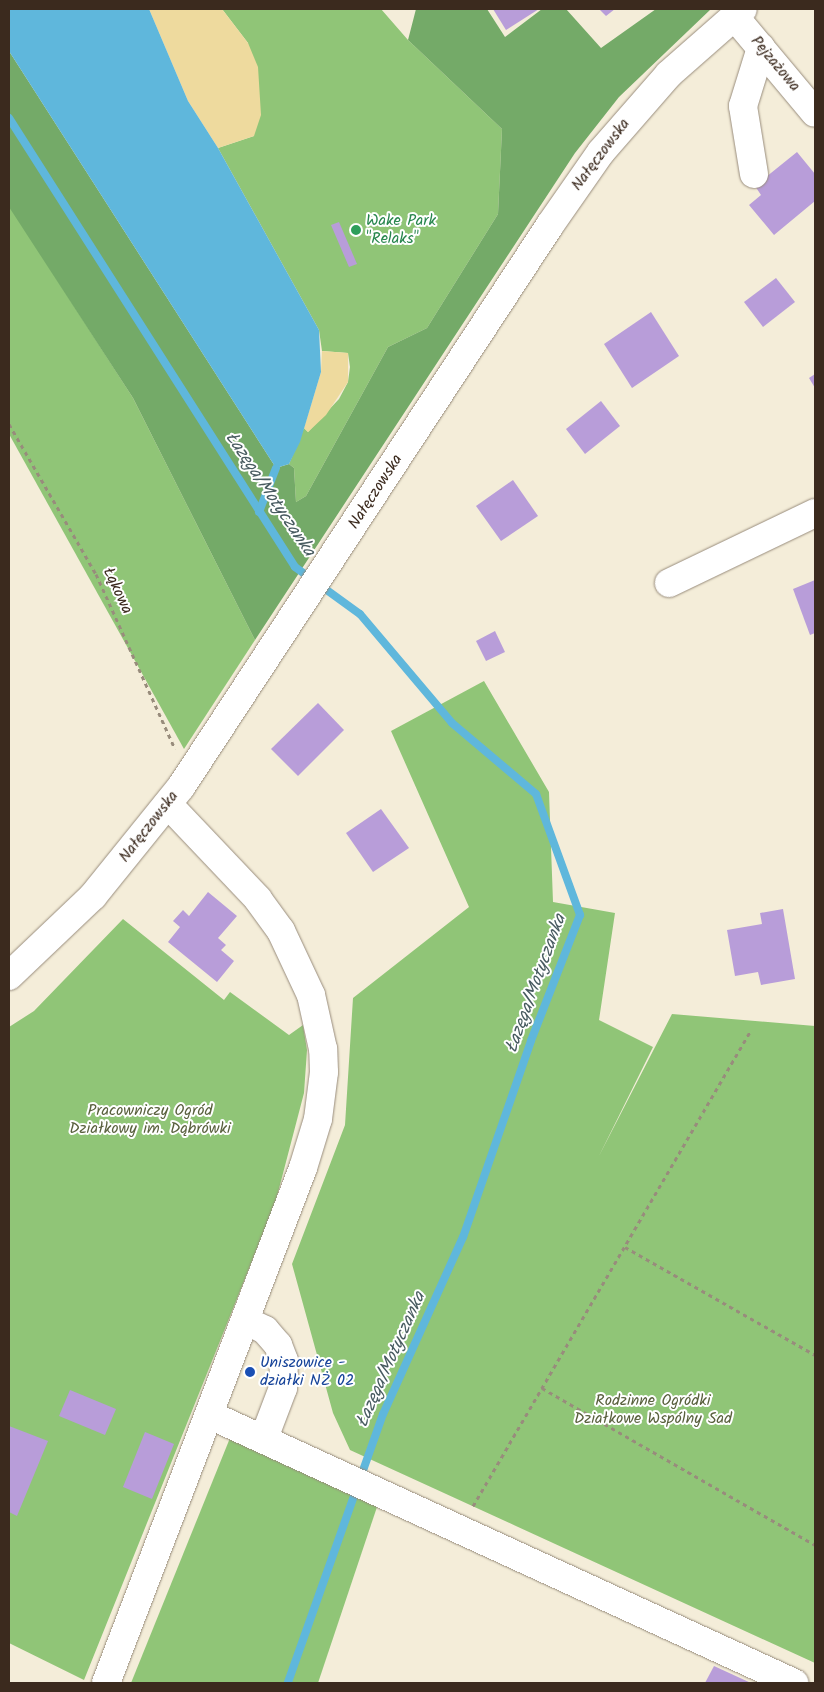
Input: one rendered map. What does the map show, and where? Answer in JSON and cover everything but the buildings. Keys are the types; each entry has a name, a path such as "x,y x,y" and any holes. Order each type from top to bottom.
{"street":[{"name":"Pejzażowa","path":"738,12 761,48 815,112"},
{"name":"Nałęczowska","path":"9,976 88,901 188,777 545,232 601,152 669,74 738,12"},
{"path":"754,174 743,106 761,48"},
{"path":"669,583 815,513"},
{"path":"106,1683 246,1321 312,1138 321,1100 323,1049 306,980 281,931 258,899 168,804"},
{"path":"246,1321 265,1330 278,1345 284,1361 284,1388 264,1438"},
{"path":"210,1415 264,1438 794,1683"}],"path":[{"name":"Łąkowa","path":"9,424 96,574 188,777"},
{"path":"460,1528 751,1030"},
{"path":"624,1247 815,1355"},
{"path":"542,1388 815,1545"}],"green space":[{"path":"222,9 381,9 408,40 502,129 498,214 427,328 388,347 306,496 296,502 294,468 289,464 304,428 308,432 339,399 348,382 350,367 348,353 322,351 319,330 218,148 254,136 248,43"},
{"path":"416,9 487,9 505,37 542,9 566,9 601,48 656,9 711,9 619,97 575,153 255,640 133,398 9,207 9,51 276,468 289,464 294,468 296,502 306,496 388,347 427,328 498,214 502,129 408,40"},
{"path":"9,205 133,398 255,640 184,749 9,434"},
{"name":"Rodzinne Ogródki Działkowe Wspólny Sad","path":"484,681 549,792 553,902 615,913 599,1020 653,1047 599,1156 672,1014 815,1026 815,1663 350,1450 333,1413 292,1264 345,1125 353,998 469,907 391,731"},
{"name":"Pracowniczy Ogród Działkowy im. Dąbrówki","path":"123,919 224,1000 230,992 289,1035 303,1025 307,1050 304,1093 275,1204 84,1680 9,1643 9,1027 34,1011"},
{"path":"230,1438 379,1501 318,1683 131,1683"}],"sand":[{"path":"149,9 222,9 248,43 258,67 261,115 254,136 218,148 188,101"},
{"path":"322,351 348,353 348,382 326,415 308,432 304,428 321,372"}],"water":[{"path":"9,9 149,9 188,101 218,148 319,330 321,372 300,442 289,464 276,468 9,51"}],"waterway":[{"name":"Łazęga/Motyczanka","path":"9,118 295,567 360,614 452,723 536,794 580,915 531,1041 463,1237 383,1414 288,1683"},
{"path":"259,512 276,468"}],"place":[{"name":"Wake Park \"Relaks\"","path":"356,230"},
{"name":"Uniszowice - działki NŻ 02","path":"250,1372"}]}
